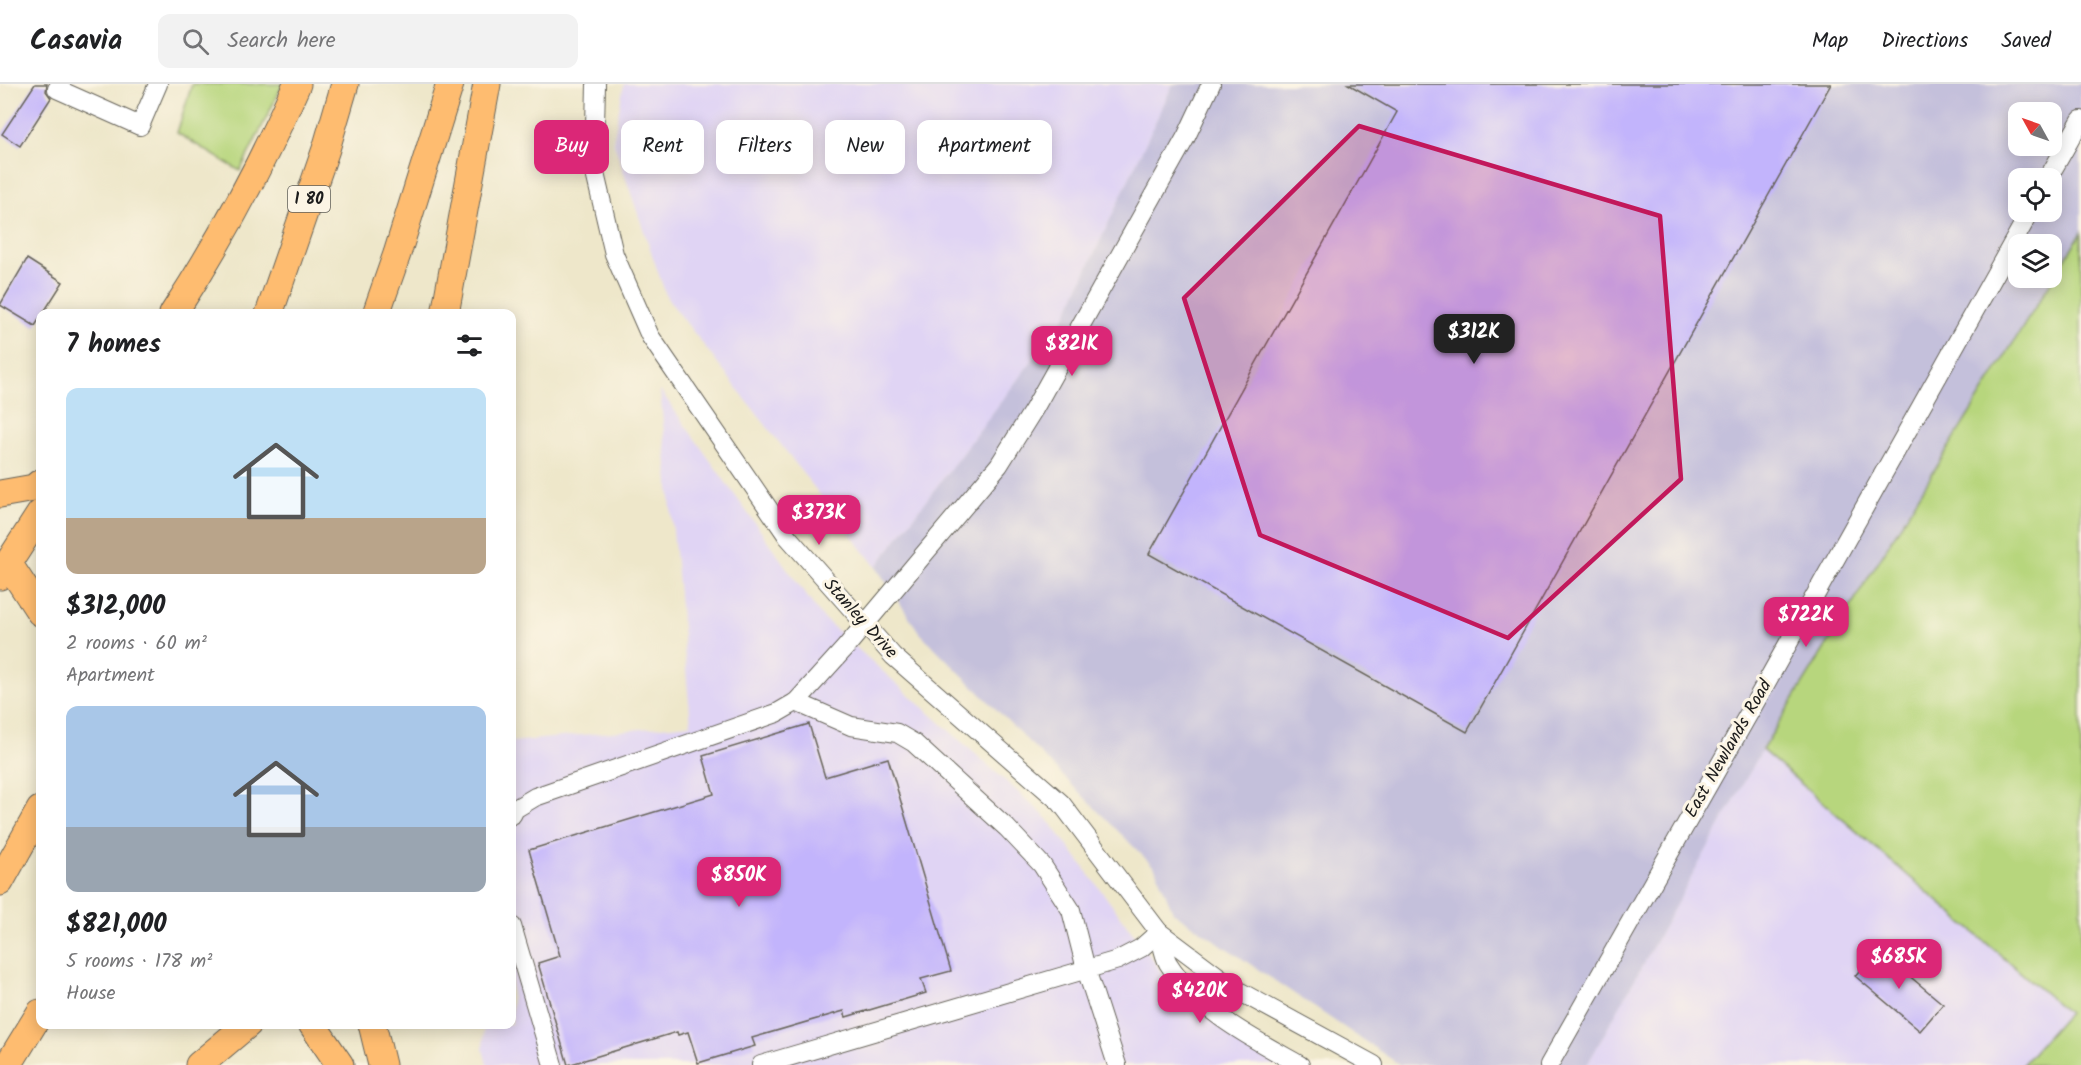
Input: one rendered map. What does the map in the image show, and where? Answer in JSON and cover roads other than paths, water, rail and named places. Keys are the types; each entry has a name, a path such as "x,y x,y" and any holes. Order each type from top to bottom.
{"highway":[{"path":"175,309 234,213 270,144 297,84"},
{"name":"I 80","path":"271,309 326,149 345,84"},
{"path":"378,309 450,84"},
{"path":"446,309 487,84"},
{"path":"164,309 198,258 234,213"},
{"path":"0,494 36,486"},
{"path":"36,519 3,564 36,607"},
{"path":"0,882 36,817"},
{"path":"8,1065 36,1020"},
{"path":"199,1065 242,1029"},
{"path":"309,1029 327,1065"},
{"path":"315,1029 340,1065"},
{"path":"373,1029 382,1065"}],"street":[{"path":"57,89 140,126 158,84"},
{"path":"516,808 535,797 777,713 796,702 971,499 1016,438 1180,148 1211,84"},
{"name":"Stanley Drive","path":"596,86 594,169 614,254 650,336 788,537 864,625 920,681 1030,773 1061,803 1159,932 1235,989 1374,1065"},
{"path":"2054,168 2081,120"},
{"name":"East Newlands Road","path":"1556,1062 2024,222"},
{"path":"796,702 851,726 897,733 914,743 1007,828 1042,865 1071,910 1086,969 1117,1065"},
{"path":"761,1065 1118,960 1141,948 1159,932"},
{"name":"Stanley Drive","path":"1159,932 1167,961 1203,1003 1232,1026 1300,1065"},
{"path":"516,940 553,1065"}]}
